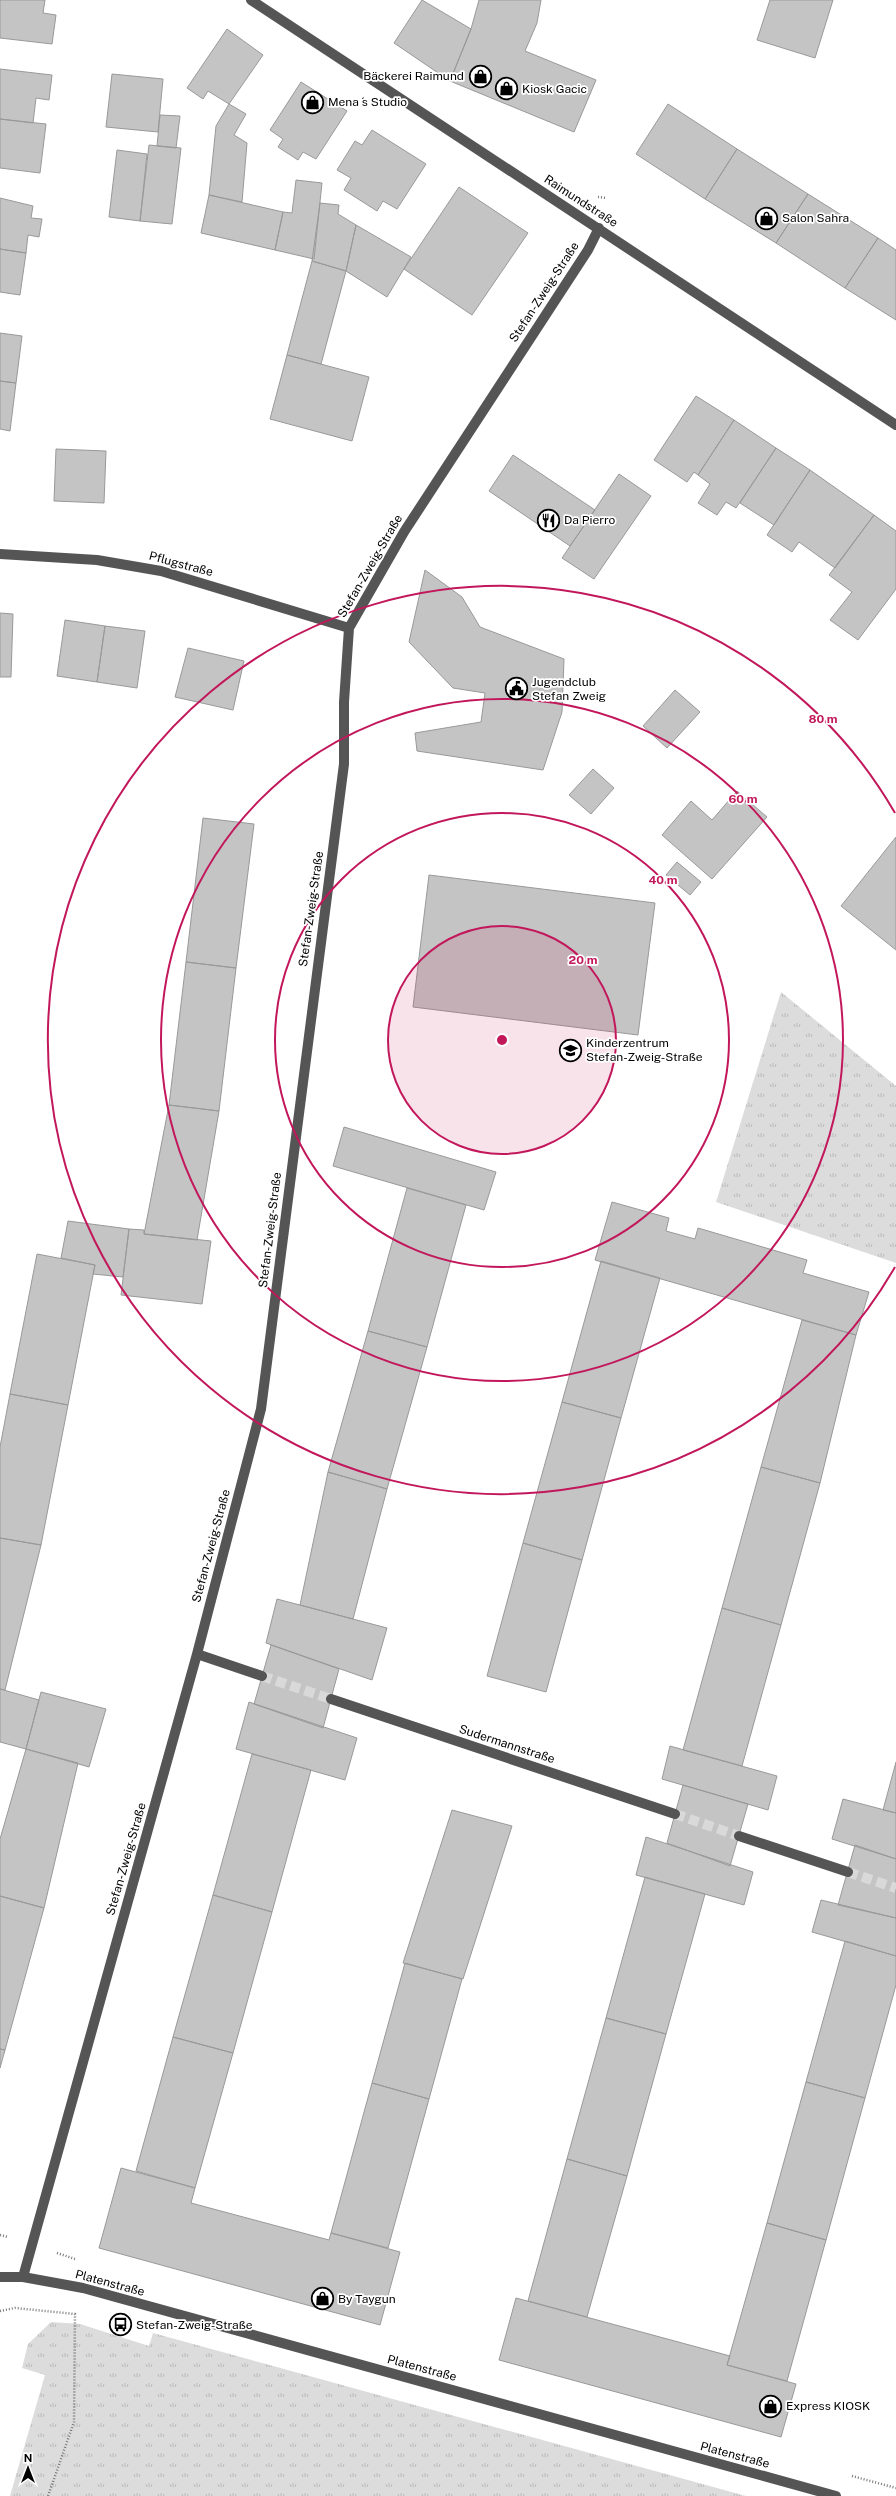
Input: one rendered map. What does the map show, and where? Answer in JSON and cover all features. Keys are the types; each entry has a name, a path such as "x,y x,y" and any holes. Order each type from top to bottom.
{"street":[{"name":"Raimundstraße","path":"255,1 896,424"},
{"name":"Stefan-Zweig-Straße","path":"23,2278 197,1654 261,1409 344,764 344,702 349,628 404,532 583,256 599,228"},
{"name":"Pflugstraße","path":"0,554 97,560 161,571 349,628"},
{"path":"197,1654 262,1676"},
{"name":"Sudermannstraße","path":"331,1699 675,1814"},
{"path":"739,1836 848,1872"},
{"name":"Platenstraße","path":"0,2278 23,2278 83,2288 836,2496"}],"path":[{"path":"0,2311 16,2308 75,2314 74,2422 48,2496"}],"green space":[{"path":"781,992 896,1086 896,1263 716,1202"},
{"path":"51,2322 80,2324 149,2346 153,2333 746,2496 10,2496 45,2375 22,2368 28,2344"}],"building":[{"path":"0,0 45,0 43,13 56,15 52,44 0,38"},
{"path":"422,0 471,29 450,81 394,43"},
{"path":"479,0 541,0 537,23 525,51 596,80 574,132 450,81 471,29"},
{"path":"770,0 833,0 815,58 757,40"},
{"path":"227,29 263,55 229,104 208,91 203,99 187,88"},
{"path":"0,69 52,75 49,100 36,98 33,123 0,119"},
{"path":"112,74 163,79 158,132 106,127"},
{"path":"301,82 347,111 316,159 303,152 298,160 278,147 283,139 270,130"},
{"path":"229,104 246,114 234,135 247,143 242,202 209,195 216,126"},
{"path":"668,104 737,149 705,199 636,154"},
{"path":"160,115 180,116 176,148 157,146"},
{"path":"0,119 46,124 40,173 0,168"},
{"path":"372,130 426,164 397,209 383,201 377,211 344,190 351,178 337,170 355,141 362,145"},
{"path":"149,145 181,148 172,224 140,221"},
{"path":"737,149 808,194 776,243 705,199"},
{"path":"117,150 147,154 140,221 109,217"},
{"path":"296,180 322,183 314,259 275,250 283,212 292,213"},
{"path":"459,187 528,233 472,315 404,269"},
{"path":"808,194 878,238 845,288 776,243"},
{"path":"209,195 283,212 275,250 201,233"},
{"path":"0,198 33,206 31,218 42,219 39,237 28,235 26,253 0,249"},
{"path":"320,203 339,205 338,214 356,225 346,271 312,261"},
{"path":"356,225 411,257 387,297 346,271"},
{"path":"878,238 896,250 896,320 845,288"},
{"path":"0,249 26,253 20,295 0,292"},
{"path":"312,261 346,271 321,364 287,355"},
{"path":"0,333 22,336 16,383 0,381"},
{"path":"287,355 369,377 352,441 270,419"},
{"path":"0,381 16,383 10,431 0,429"},
{"path":"696,396 734,420 698,475 694,472 687,482 654,460"},
{"path":"734,420 776,448 736,508 726,502 717,515 698,503 710,484 698,475"},
{"path":"776,448 810,470 774,525 740,503"},
{"path":"56,449 106,451 104,503 54,501"},
{"path":"513,455 595,510 570,546 489,491"},
{"path":"810,470 874,515 835,568 799,542 792,552 767,535"},
{"path":"619,474 651,496 594,579 562,558"},
{"path":"874,515 896,531 896,589 858,640 830,620 852,592 829,575"},
{"path":"425,570 462,597 480,627 564,659 562,712 543,770 417,751 415,733 481,722 485,693 453,688 409,642"},
{"path":"0,613 13,614 11,677 0,677"},
{"path":"65,620 105,626 97,682 57,676"},
{"path":"105,626 145,631 137,688 97,682"},
{"path":"188,648 244,661 233,710 175,697"},
{"path":"675,690 700,712 667,748 643,726"},
{"path":"593,769 614,788 591,814 569,795"},
{"path":"737,791 767,817 712,879 662,835 691,801 712,820"},
{"path":"203,818 254,824 236,968 186,962"},
{"path":"896,837 896,950 841,906"},
{"path":"677,862 701,882 690,895 666,875"},
{"path":"429,875 655,903 638,1035 413,1007"},
{"path":"186,962 236,968 219,1111 169,1105"},
{"path":"169,1105 219,1111 197,1240 144,1234"},
{"path":"344,1127 496,1172 484,1210 333,1166"},
{"path":"407,1188 466,1205 427,1347 368,1331"},
{"path":"612,1202 669,1218 666,1231 695,1239 698,1228 807,1260 803,1273 869,1292 856,1335 595,1260"},
{"path":"68,1221 129,1229 123,1277 93,1274 95,1265 61,1258"},
{"path":"129,1229 144,1230 144,1234 211,1241 202,1304 121,1295"},
{"path":"37,1254 95,1265 68,1405 10,1394"},
{"path":"601,1261 660,1278 621,1418 562,1402"},
{"path":"802,1320 856,1335 820,1483 761,1467"},
{"path":"368,1331 427,1347 387,1489 328,1472"},
{"path":"10,1394 68,1405 41,1545 0,1538 0,1447"},
{"path":"562,1402 621,1418 582,1560 523,1543"},
{"path":"761,1467 820,1483 781,1625 722,1608"},
{"path":"328,1472 387,1489 353,1619 300,1605"},
{"path":"0,1538 41,1545 5,1690 0,1689"},
{"path":"523,1543 582,1560 546,1692 487,1676"},
{"path":"277,1599 387,1628 372,1680 266,1643"},
{"path":"722,1608 781,1625 742,1766 683,1750"},
{"path":"271,1645 339,1669 323,1728 254,1704"},
{"path":"0,1689 39,1700 26,1749 0,1742"},
{"path":"41,1692 106,1709 89,1767 26,1749"},
{"path":"249,1702 357,1738 345,1780 236,1749"},
{"path":"670,1746 777,1776 768,1810 662,1779"},
{"path":"26,1749 78,1763 44,1908 0,1896 0,1839"},
{"path":"252,1754 311,1770 272,1912 213,1895"},
{"path":"896,1762 896,1813 883,1810"},
{"path":"683,1785 748,1804 730,1866 667,1843"},
{"path":"843,1799 896,1813 896,1859 832,1839"},
{"path":"452,1810 512,1826 463,1979 403,1963"},
{"path":"646,1837 753,1872 744,1905 636,1875"},
{"path":"855,1845 896,1859 896,1918 838,1905"},
{"path":"645,1877 705,1894 666,2034 606,2018"},
{"path":"213,1895 272,1912 233,2053 173,2037"},
{"path":"0,1896 44,1908 5,2050 0,2049"},
{"path":"821,1900 896,1918 896,1956 812,1932"},
{"path":"845,1941 896,1956 896,1985 865,2098 806,2082"},
{"path":"405,1963 462,1979 429,2099 372,2083"},
{"path":"606,2018 666,2034 627,2176 567,2159"},
{"path":"173,2037 233,2053 195,2188 136,2171"},
{"path":"0,2049 5,2050 0,2068"},
{"path":"806,2082 865,2098 826,2240 767,2223"},
{"path":"372,2083 429,2099 388,2248 331,2233"},
{"path":"567,2159 627,2176 587,2317 528,2301"},
{"path":"121,2168 195,2188 191,2203 329,2240 331,2233 400,2252 380,2325 99,2248"},
{"path":"767,2223 826,2240 787,2381 727,2365"},
{"path":"516,2298 730,2356 727,2365 796,2384 781,2437 499,2360"}],"tunnel":[{"path":"262,1676 331,1699"},
{"path":"675,1814 739,1836"},
{"path":"848,1872 896,1888"}],"place":[{"name":"Bäckerei Raimund","path":"480,76"},
{"name":"Kiosk Gacic","path":"507,89"},
{"name":"Mena ́s Studio","path":"313,102"},
{"name":"Salon Sahra","path":"767,218"},
{"name":"Da Pierro","path":"549,520"},
{"name":"Jugendclub Stefan Zweig","path":"516,689"},
{"name":"Kinderzentrum Stefan-Zweig-Straße","path":"570,1050"},
{"name":"By Taygun","path":"322,2299"},
{"name":"Stefan-Zweig-Straße","path":"121,2325"},
{"name":"Express KIOSK","path":"770,2406"}]}
